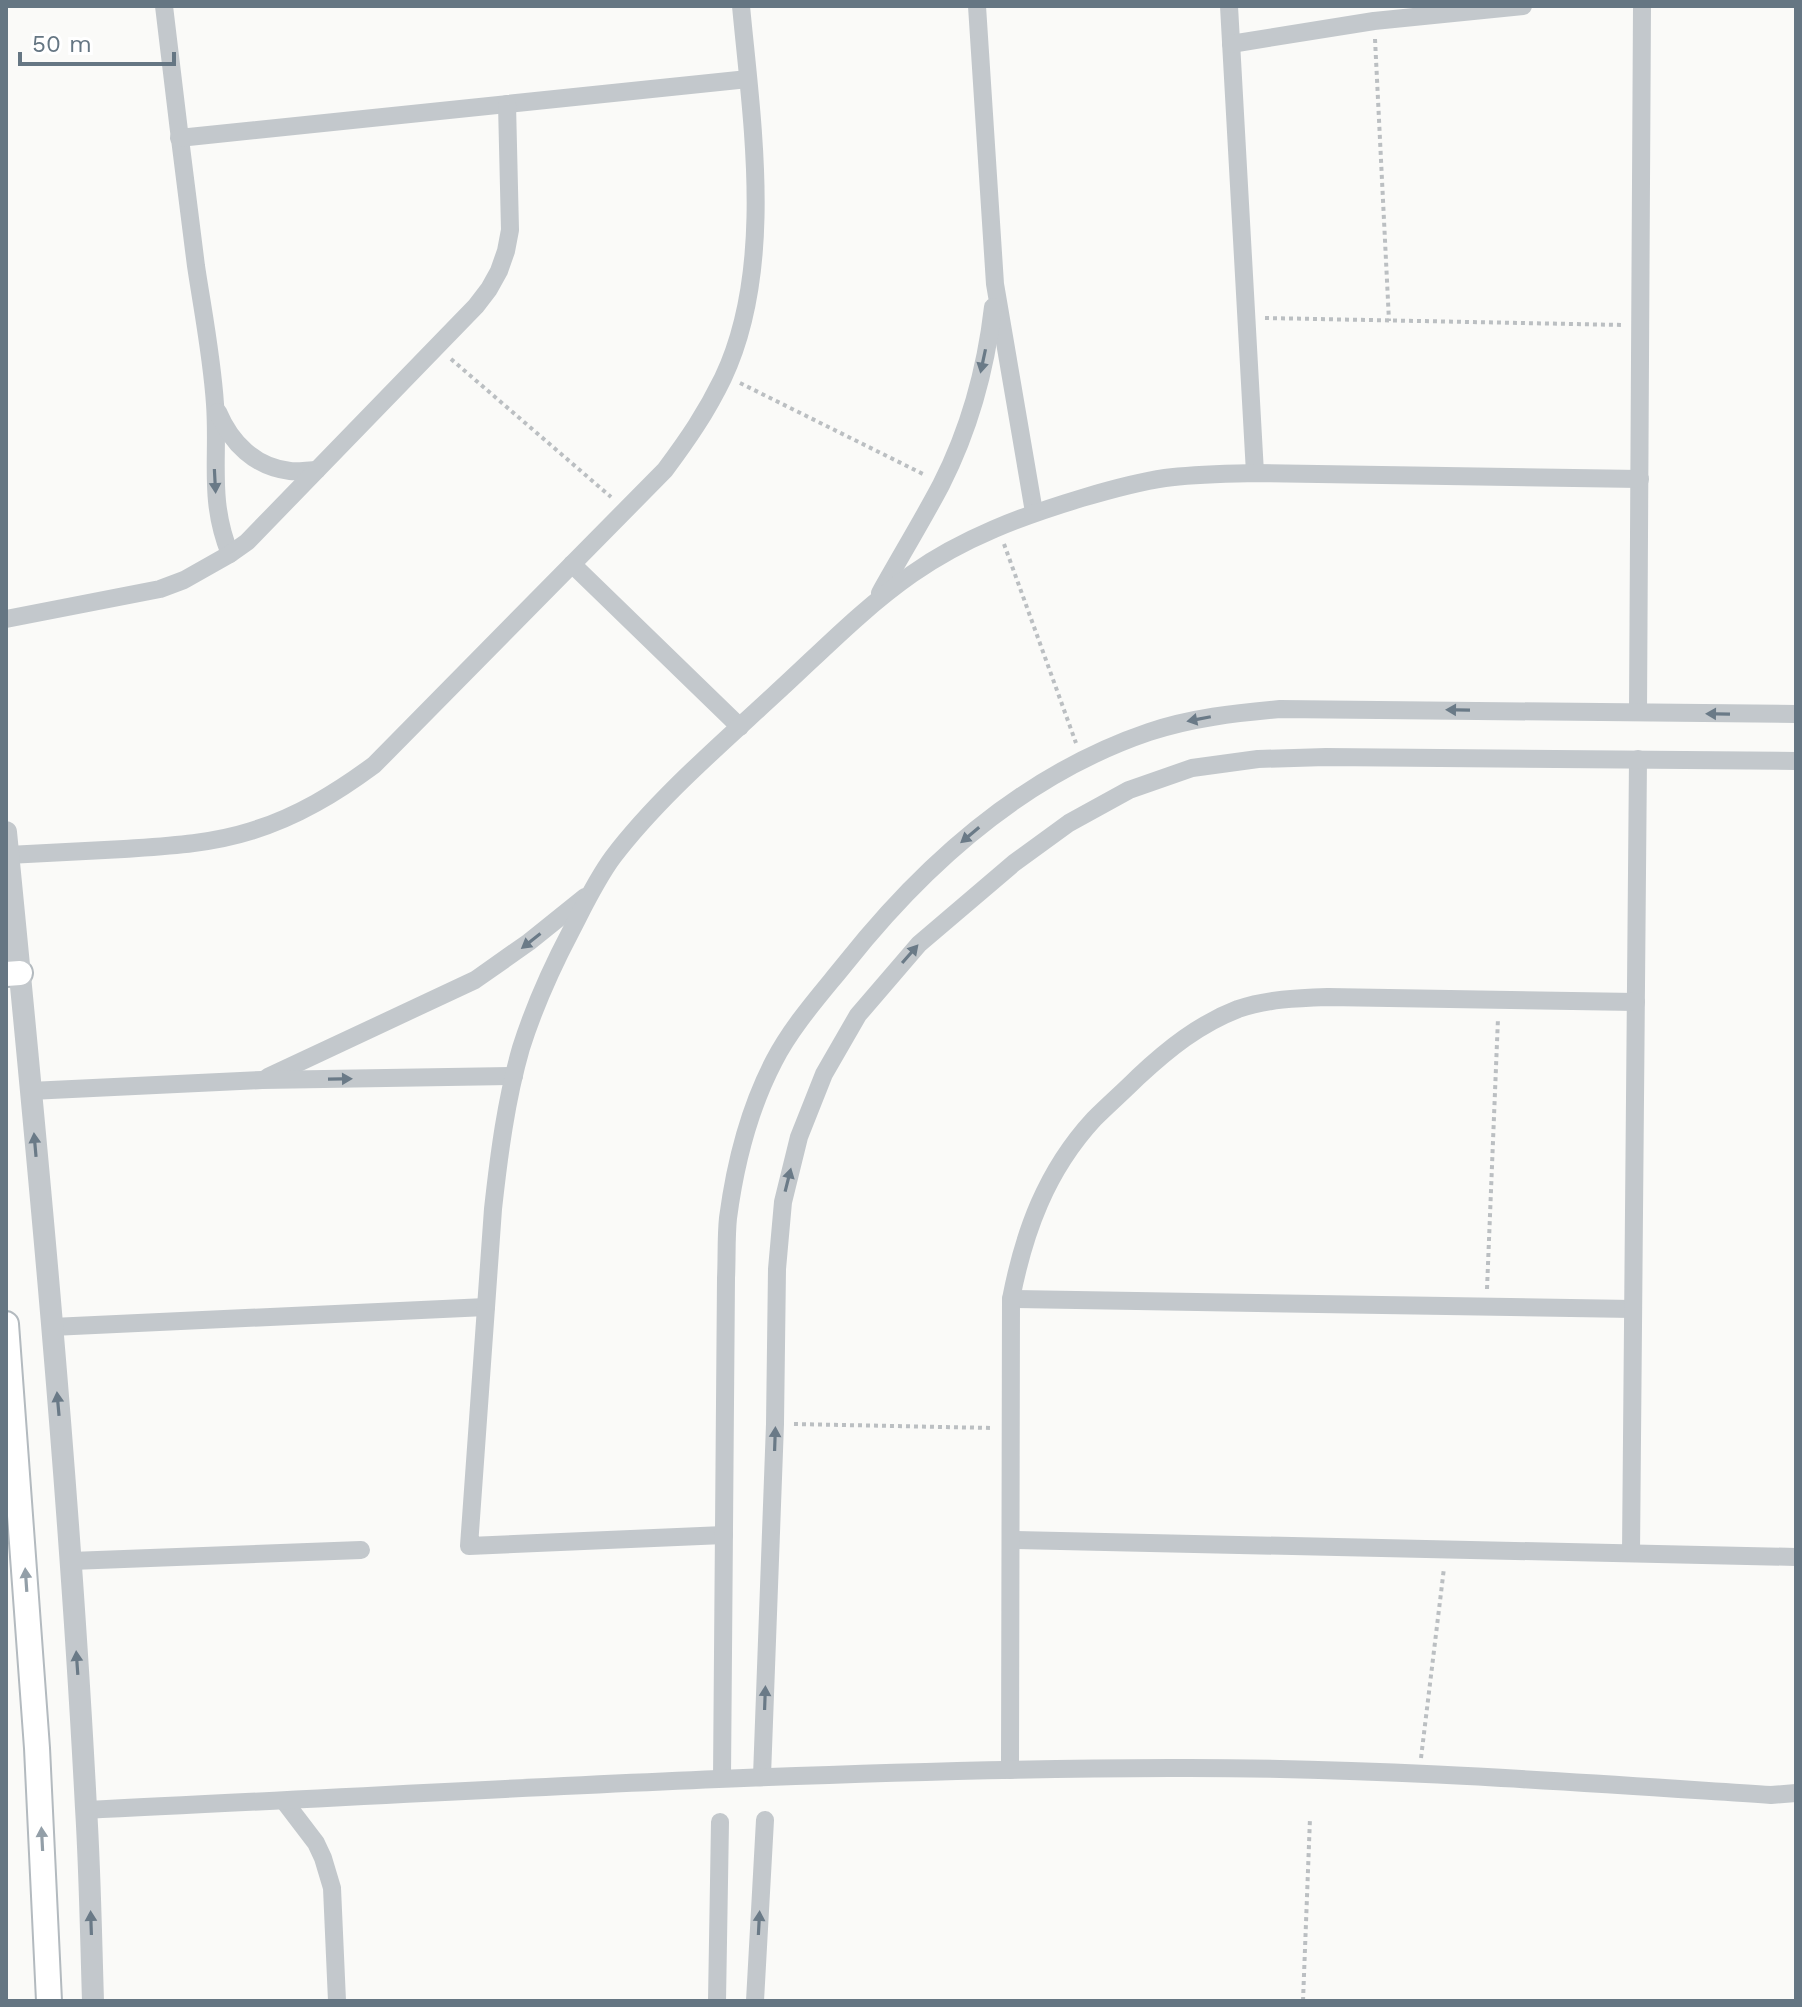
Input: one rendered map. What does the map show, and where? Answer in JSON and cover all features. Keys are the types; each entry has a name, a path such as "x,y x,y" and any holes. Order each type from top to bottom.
{"main road":[{"path":"6,1324 37,1748 49,2001"}],"street":[{"path":"164,6 215,406 216,503 230,554"},
{"path":"8,855 178,846 217,840 284,820 316,804 374,765 665,470 698,425 724,375 741,327 752,277 755,176 741,6"},
{"path":"977,6 995,284 1034,512"},
{"path":"1229,6 1255,473"},
{"path":"1231,44 1374,21 1523,6"},
{"path":"1638,712 1642,6"},
{"path":"179,138 748,79"},
{"path":"6,619 160,589 184,580 247,542 489,289 499,271 510,230 507,104"},
{"path":"875,602 942,483 959,443 980,378 995,284"},
{"path":"215,406 226,430 243,450 265,464 290,471 317,470"},
{"path":"724,1535 469,1546 498,1164 514,1076 546,980 591,891 637,829 740,727 875,602 955,548 1034,512 1162,478 1209,474 1640,479"},
{"path":"572,564 740,727"},
{"path":"722,1778 728,1220 737,1163 754,1108 774,1061 801,1019 869,933 911,888 996,812 1044,780 1082,760 1150,732 1192,720 1236,712 1280,709 1796,714"},
{"path":"762,1776 775,1424 777,1269 783,1202 799,1137 824,1074 858,1015 919,944 1014,863 1069,823 1129,790 1192,768 1258,759 1326,757 1796,761"},
{"path":"1631,1553 1638,759"},
{"path":"6,832 13,974 30,1091 71,1561 86,1810 93,2001"},
{"path":"262,1080 475,980 529,942 591,891"},
{"path":"1010,1770 1011,1299 1031,1222 1048,1185 1069,1151 1094,1120 1162,1055 1199,1028 1239,1009 1283,998 1636,1002"},
{"path":"30,1091 262,1080 514,1076"},
{"path":"1011,1299 1633,1309"},
{"path":"52,1327 486,1307"},
{"path":"1011,1540 1796,1557"},
{"path":"71,1561 361,1550"},
{"path":"86,1810 762,1776 1188,1768 1419,1774 1771,1795 1796,1793"},
{"path":"284,1801 316,1843 329,1873 337,2001"},
{"path":"755,2001 765,1820"},
{"path":"717,2001 720,1822"}],"path":[{"path":"1374,21 1389,321"},
{"path":"1247,317 1641,326"},
{"path":"436,346 625,509"},
{"path":"724,375 942,483"},
{"path":"998,527 1082,760"},
{"path":"1486,1307 1499,1000"},
{"path":"775,1424 1011,1428"},
{"path":"1419,1774 1446,1549"},
{"path":"1303,2001 1310,1818"}]}
